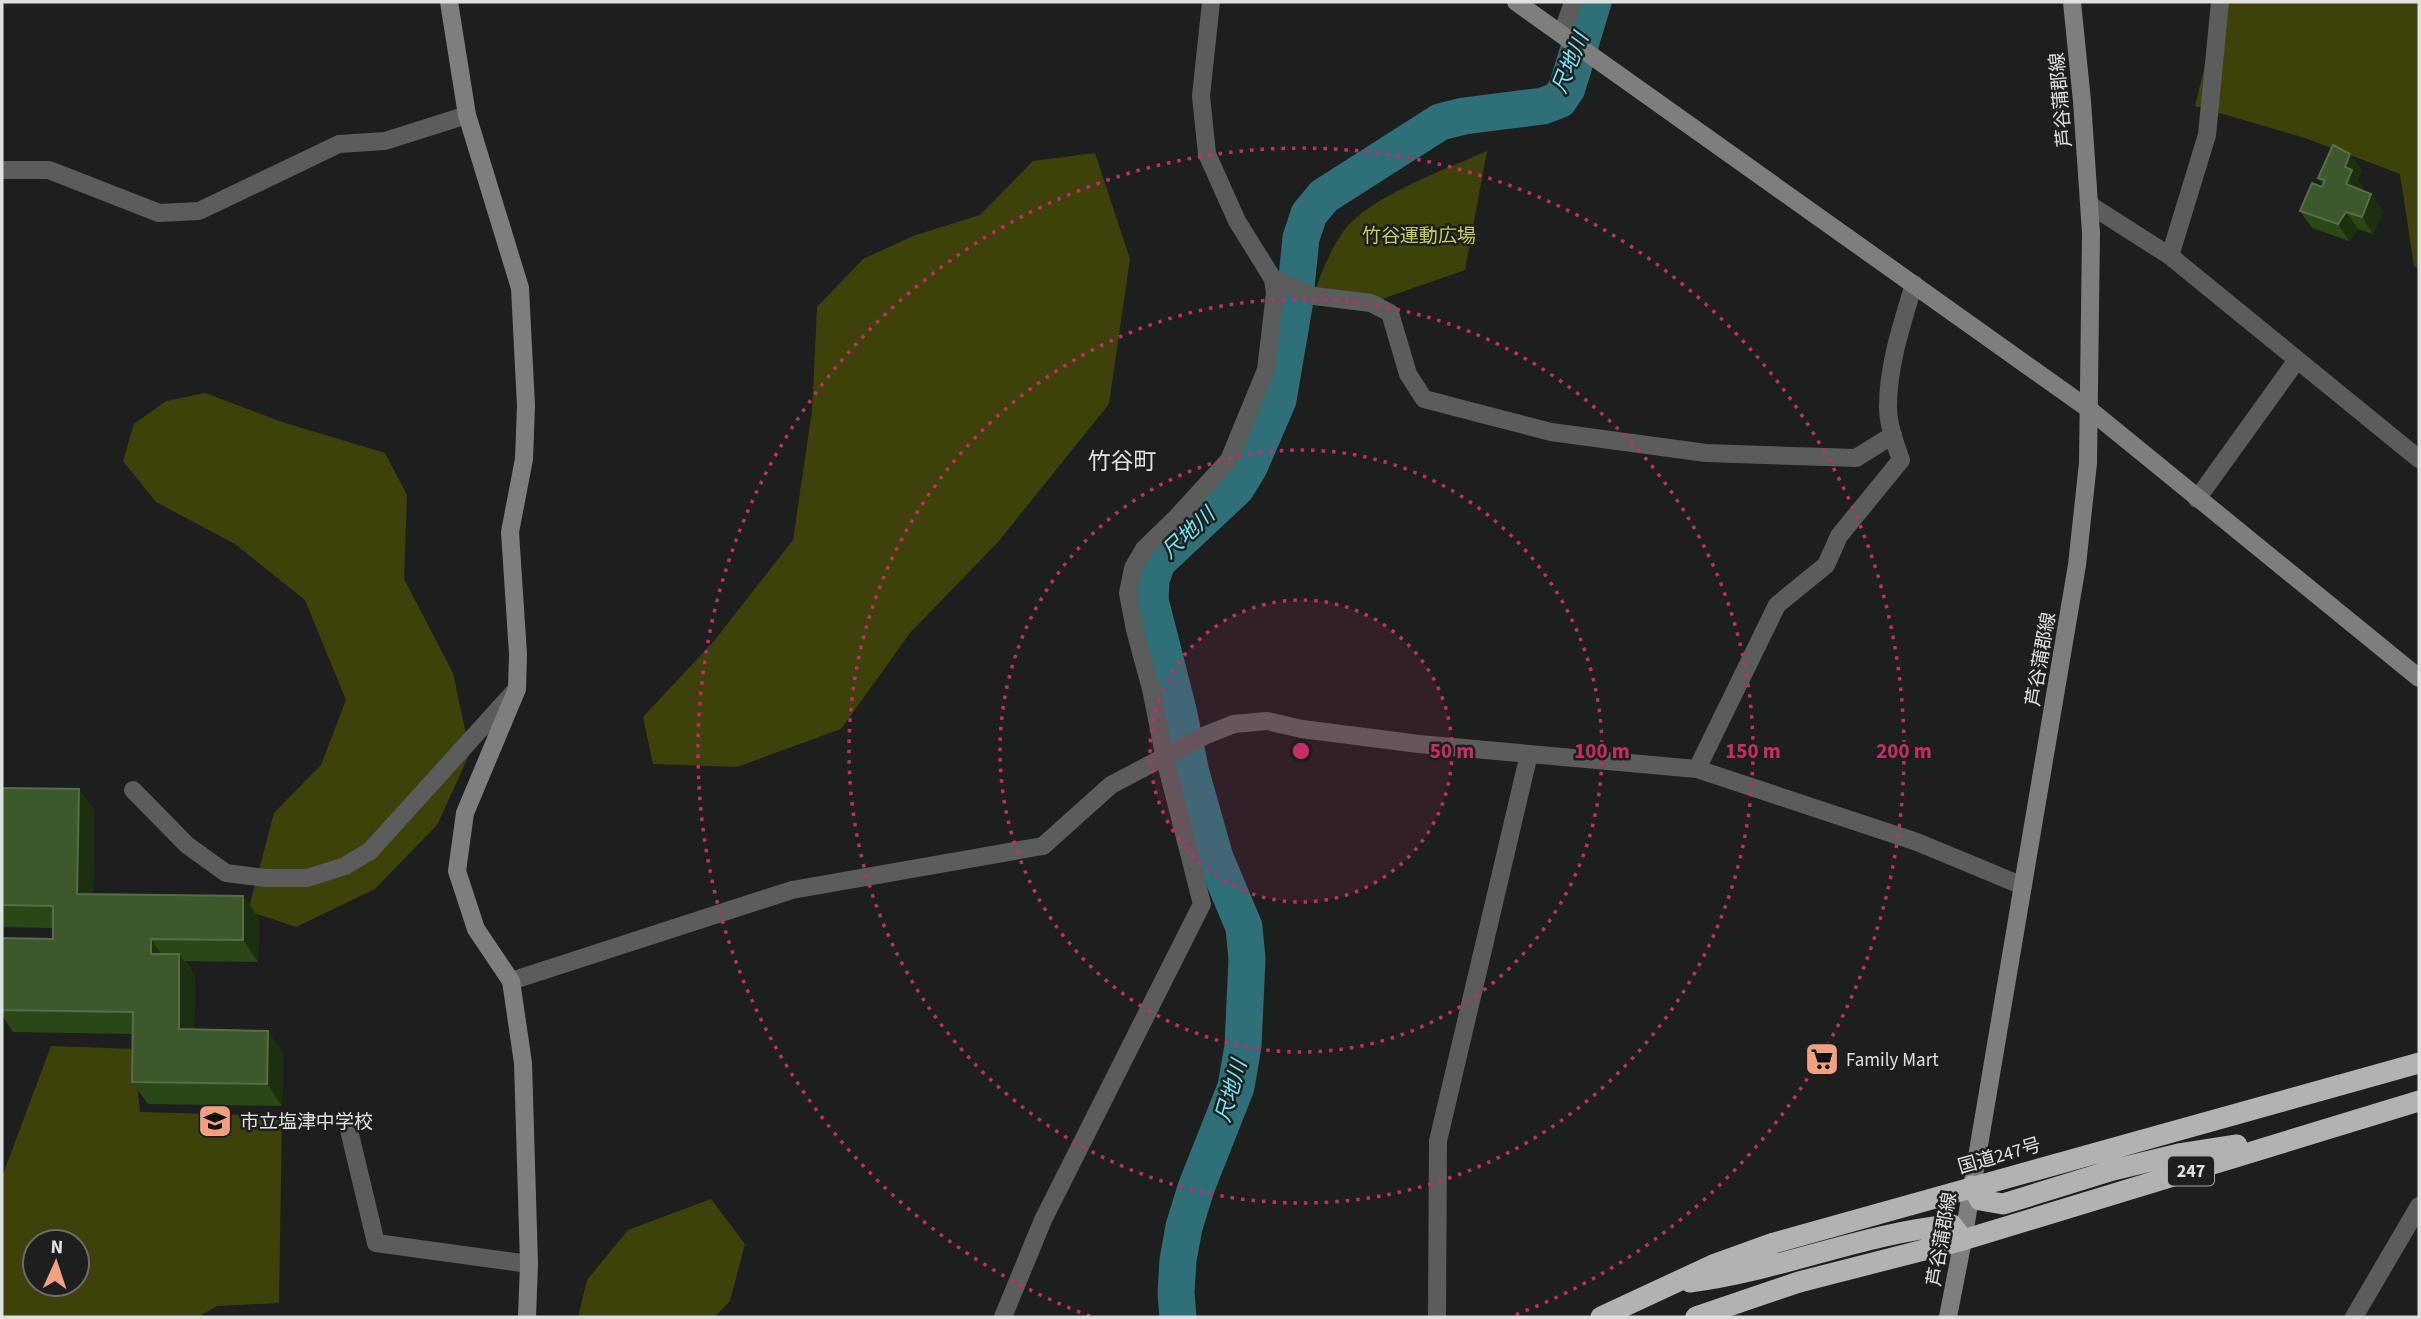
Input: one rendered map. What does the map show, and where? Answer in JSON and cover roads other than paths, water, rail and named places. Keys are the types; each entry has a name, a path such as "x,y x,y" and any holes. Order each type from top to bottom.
{"highway":[{"name":"国道247号","path":"1601,1317 1713,1265 1774,1243 2419,1063"},
{"name":"247","path":"1696,1317 1799,1282 1963,1240 2419,1101"},
{"name":"247","path":"1972,1186 1980,1200 2003,1204 2112,1170 2179,1154 2244,1144 2267,1147"},
{"name":"247","path":"1675,1284 1726,1278 1913,1228 1952,1225 1963,1240"}],"street":[{"path":"449,2 467,115 520,288 526,406 524,459 510,532 518,654 517,690 465,813 457,872 475,929 511,981 523,1063 529,1264 527,1317"},
{"path":"1211,2 1201,96 1207,154 1237,221 1277,281 1314,296 1371,303 1390,313 1408,374 1424,399 1551,432 1706,453 1856,458 1893,435"},
{"path":"1516,2 2090,410 2419,678"},
{"path":"1565,36 1573,2"},
{"name":"芦谷蒲郡線","path":"1948,1317 2077,565 2088,463 2090,205 2072,2"},
{"path":"2170,256 2207,135 2220,2"},
{"path":"2,170 49,170 159,213 199,211 339,144 385,141 467,115"},
{"path":"2090,205 2170,256 2419,459"},
{"path":"1003,1317 1042,1220 1202,904 1128,593 1133,568 1144,549 1229,460 1266,370 1277,281"},
{"path":"1697,769 1777,606 1826,565 1839,536 1901,460 1888,408 1894,355 1913,284"},
{"path":"2197,499 2297,360"},
{"path":"133,790 187,845 226,873 266,878 307,878 345,866 370,851 517,690"},
{"path":"511,981 792,890 1043,846 1111,785 1234,724 1267,721 1302,729 1419,744 1697,769 1917,842 2023,886"},
{"path":"1437,1317 1438,1140 1529,754"},
{"path":"348,1126 376,1243 529,1264"},
{"path":"2354,1317 2419,1206"}],"waterway":[{"name":"尺地川","path":"1178,1317 1178,1260 1184,1227 1196,1188 1236,1087 1243,1046 1247,959 1244,927 1215,858 1191,773 1150,600 1151,580 1157,562 1236,488 1249,467 1278,400 1294,306 1301,238 1309,214 1324,196 1440,122 1464,116 1543,106 1559,100 1567,88 1593,2"}],"place":[{"name":"Family Mart","path":"1822,1059"},
{"name":"市立塩津中学校","path":"215,1121"}],"district":[{"name":"竹谷町","path":"1122,461"}],"park label":[{"name":"竹谷運動広場","path":"1419,235"}]}
